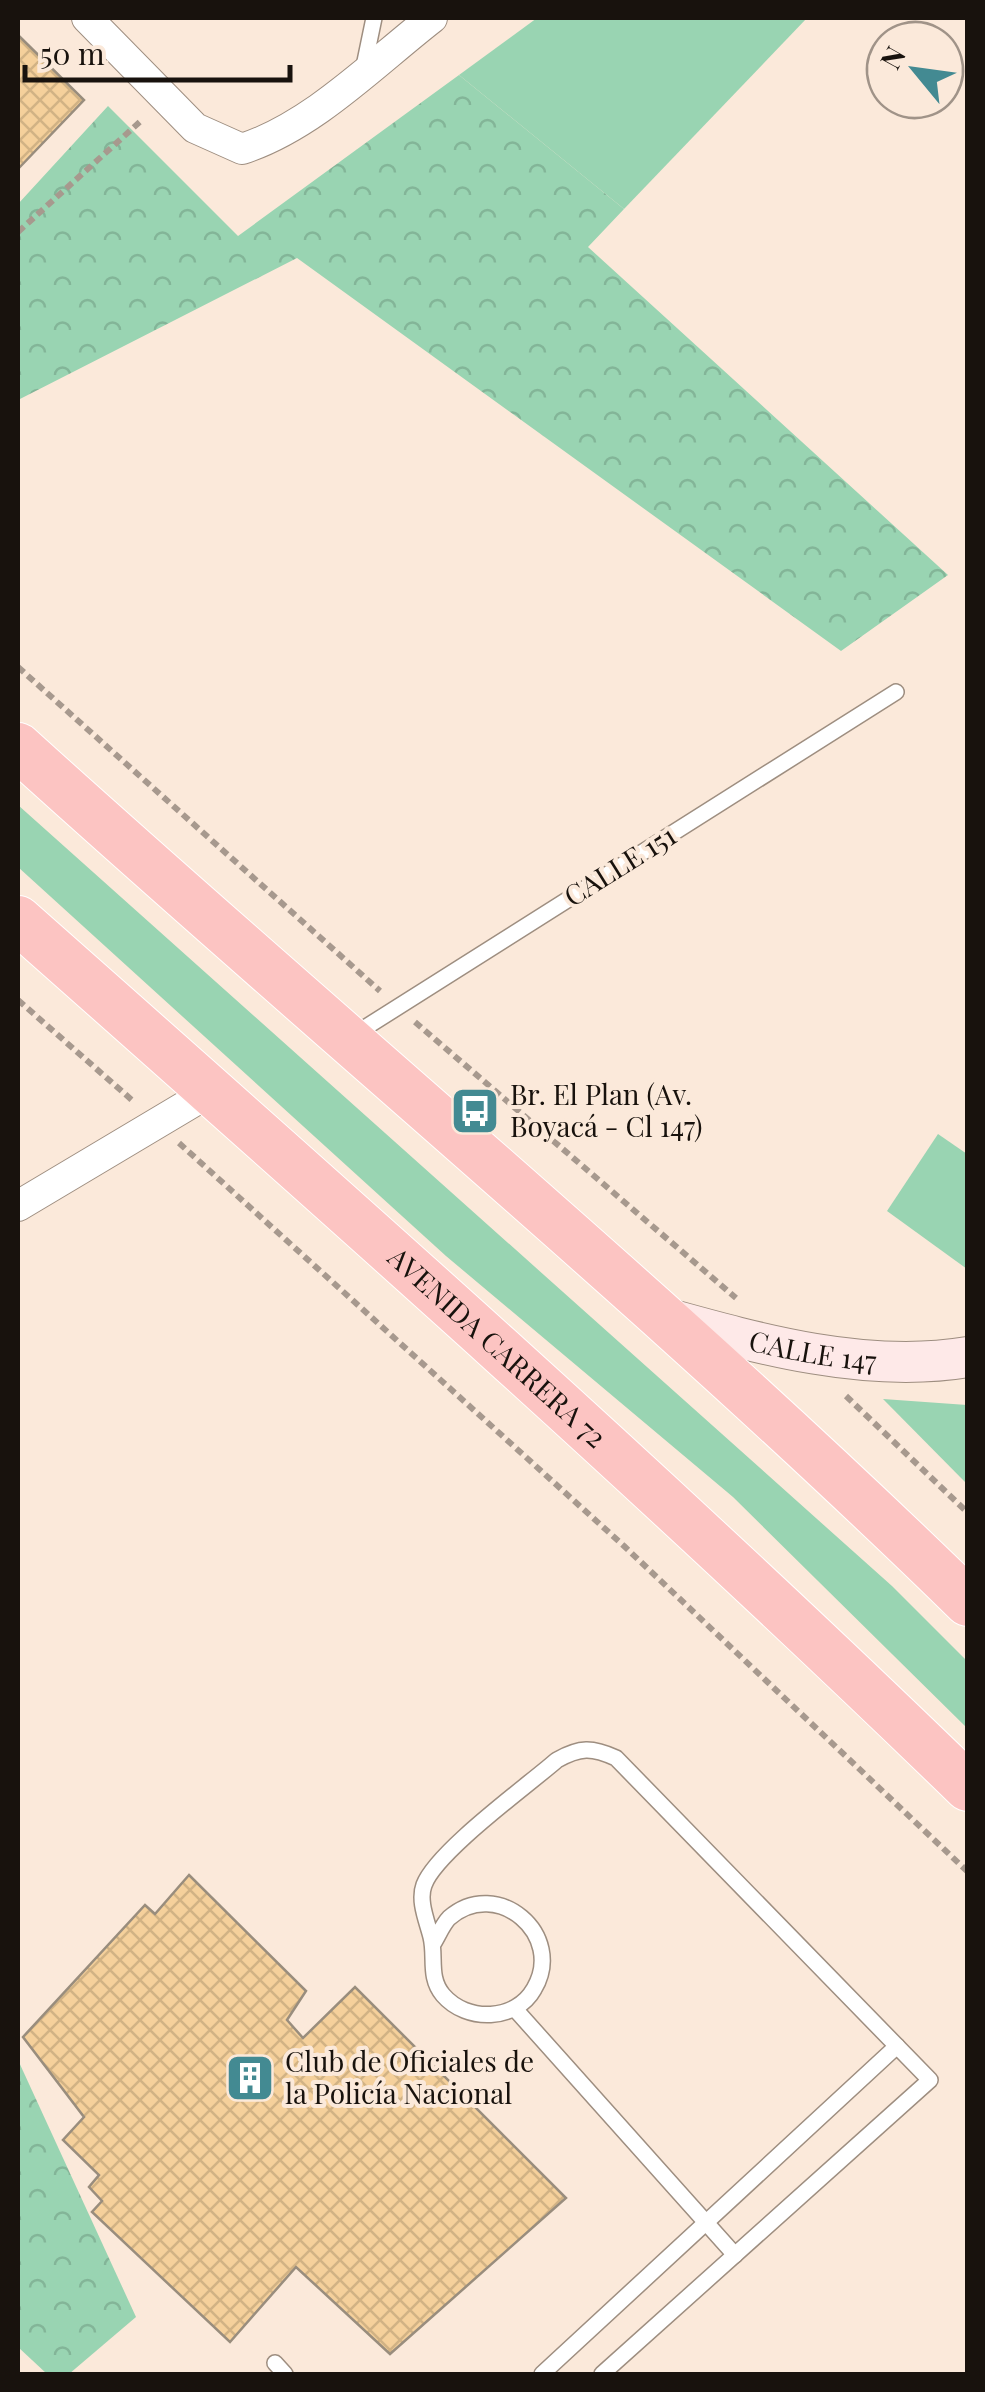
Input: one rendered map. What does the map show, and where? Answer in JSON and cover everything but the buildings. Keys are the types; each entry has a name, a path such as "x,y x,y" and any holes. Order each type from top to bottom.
{"highway":[{"path":"18,747 344,1040 783,1423 968,1602"},
{"name":"AVENIDA CARRERA 72","path":"18,920 586,1425 968,1787"}],"main road":[{"name":"CALLE 147","path":"660,1316 795,1350 873,1360 968,1356"}],"street":[{"path":"87,18 195,128 242,149 268,140 296,123 432,18"},
{"path":"18,1206 211,1092"}],"lane":[{"path":"363,71 374,18"},
{"name":"CALLE 151","path":"344,1040 896,692"},
{"path":"433,1944 448,1918 474,1904 503,1904 527,1920 541,1941 543,1967 534,1991 515,2008 490,2016 463,2011 442,1994 432,1970 433,1944 423,1909 424,1886 438,1862 557,1760 577,1749 597,1749 616,1758 930,2080 602,2374"},
{"path":"515,2008 735,2255"},
{"path":"542,2374 897,2046"}],"path":[{"path":"18,232 166,98"},
{"path":"18,666 398,1007 744,1304"},
{"path":"18,1000 637,1558 968,1872"},
{"path":"795,1350 968,1513"}],"green space":[{"path":"537,18 807,18 624,209 459,75"},
{"path":"459,75 624,209 588,247 948,575 841,651 297,258 18,400 18,204 108,106 238,236"},
{"path":"18,805 892,1586 967,1661 967,1728 733,1497 446,1256 18,867"},
{"path":"938,1134 967,1154 967,1269 887,1211"},
{"path":"883,1399 967,1405 967,1484"},
{"path":"18,2060 136,2317 69,2374 47,2374 18,2347"}],"place":[{"name":"Br. El Plan (Av. Boyacá - Cl 147)","path":"475,1111"},
{"name":"Club de Oficiales de la Policía Nacional","path":"250,2078"}]}
